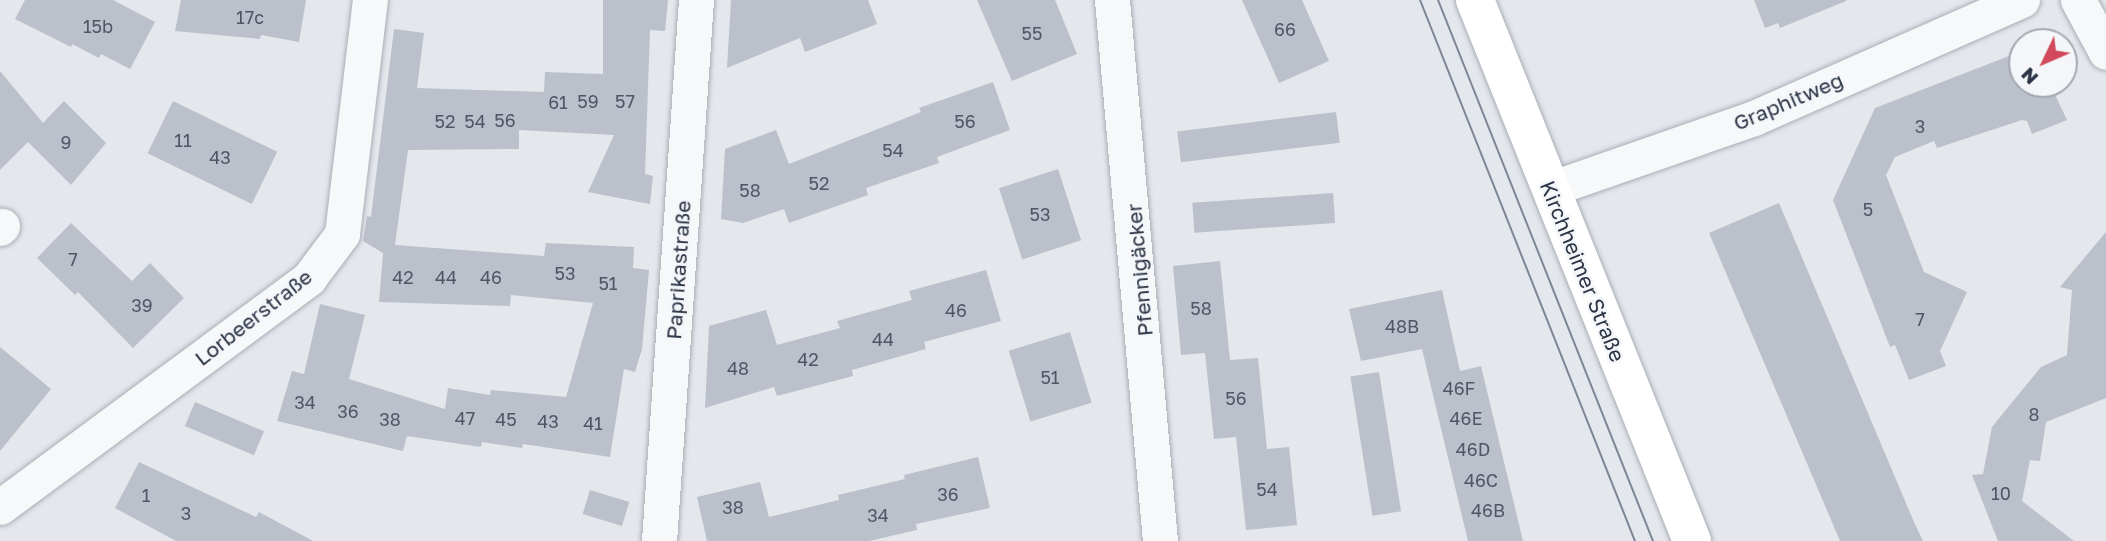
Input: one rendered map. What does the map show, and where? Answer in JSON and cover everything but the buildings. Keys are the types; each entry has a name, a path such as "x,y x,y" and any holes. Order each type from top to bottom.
{"main road":[{"name":"Kirchheimer Straße","path":"1475,0 1692,541"}],"street":[{"name":"Lorbeerstraße","path":"0,507 309,278 342,234 370,0"},
{"name":"Paprikastraße","path":"659,541 696,0"},
{"name":"Pfennigäcker","path":"1112,0 1160,541"},
{"name":"Graphitweg","path":"1550,189 1754,118 2022,0"},
{"path":"2078,0 2106,52"}],"tram line":[{"path":"1420,0 1635,541"},
{"path":"1438,0 1653,541"}]}
